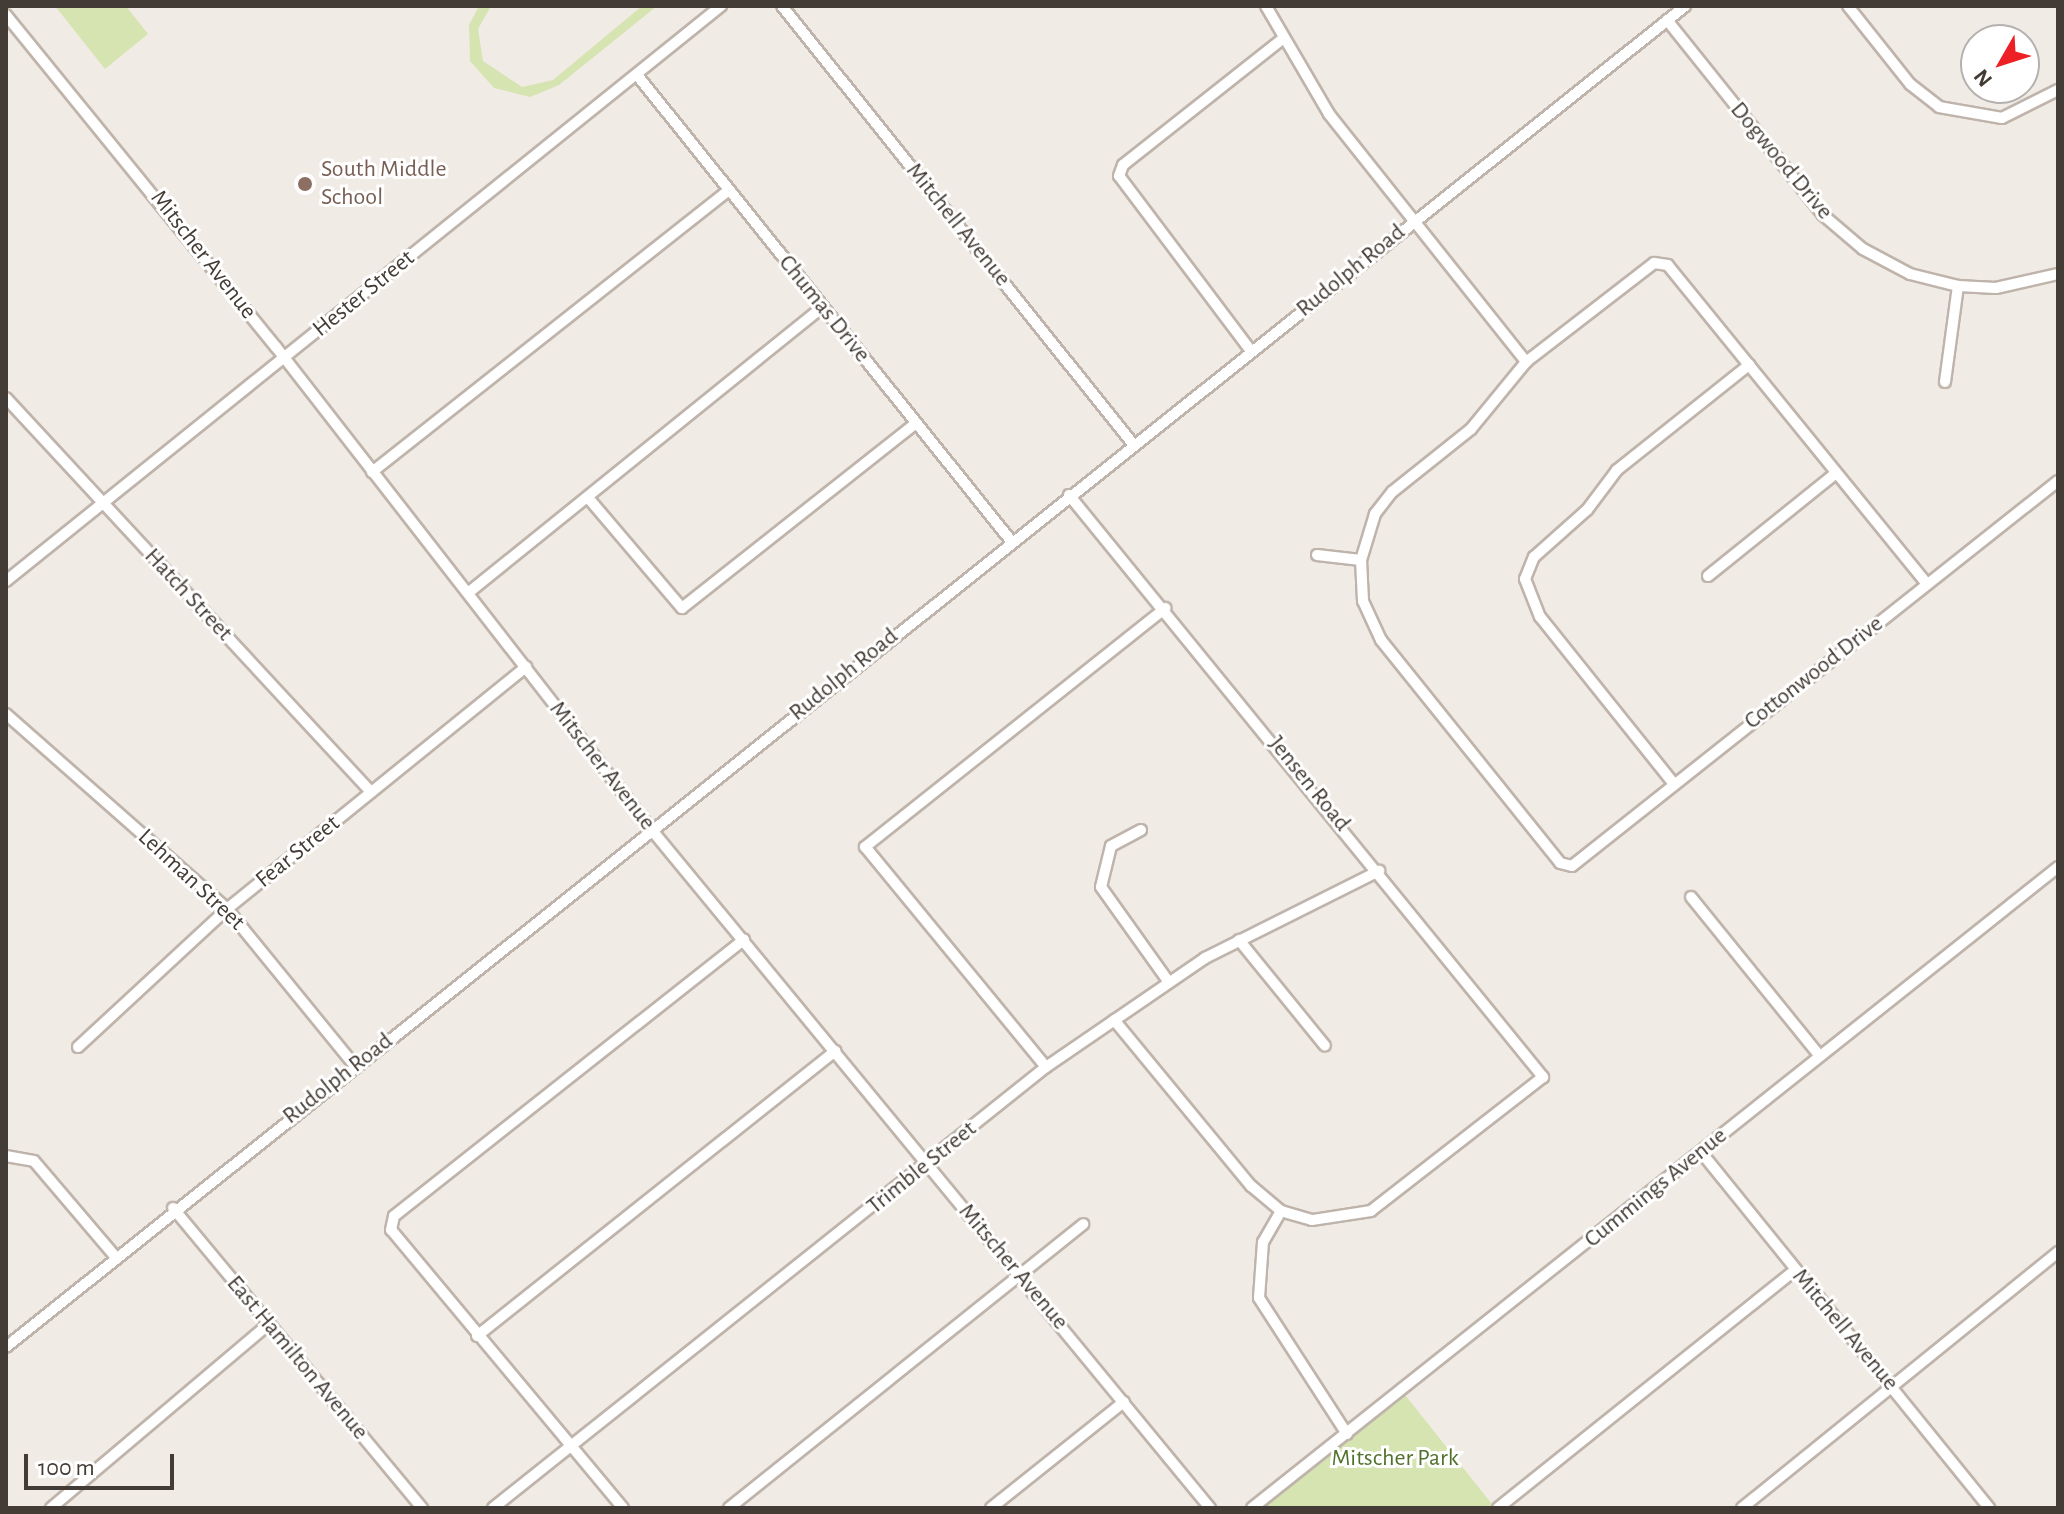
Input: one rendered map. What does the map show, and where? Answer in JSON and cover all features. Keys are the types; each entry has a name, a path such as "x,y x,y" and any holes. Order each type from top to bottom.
{"street":[{"name":"Hester Street","path":"6,581 721,6"},
{"name":"Mitchell Avenue","path":"782,6 1133,444"},
{"path":"1266,6 1329,114 1526,362"},
{"name":"Rudolph Road","path":"6,1347 114,1255 1685,6"},
{"path":"1848,6 1910,84 1939,107 2002,118 2058,90"},
{"name":"Mitscher Avenue","path":"6,15 284,357 651,829 1210,1508"},
{"name":"Dogwood Drive","path":"1667,20 1823,215 1863,249 1910,274 1958,286 1996,288 2058,274"},
{"path":"1251,351 1119,176 1123,165 1284,38"},
{"name":"Chumas Drive","path":"637,75 1012,542"},
{"path":"372,472 729,190"},
{"path":"1317,555 1361,560 1375,514 1392,492 1471,429 1526,362 1654,263 1668,265 1927,584"},
{"path":"1945,382 1958,286"},
{"path":"468,593 590,500 822,307"},
{"path":"1674,784 1540,617 1525,579 1534,557 1587,510 1617,470 1749,365"},
{"name":"Hatch Street","path":"6,398 371,792"},
{"path":"590,500 682,608 915,424"},
{"path":"1708,576 1836,473"},
{"name":"Cottonwood Drive","path":"1361,560 1363,601 1381,640 1560,863 1572,866 2058,481"},
{"name":"Jensen Road","path":"1069,495 1166,608 1543,1077 1371,1211 1312,1220 1281,1211"},
{"path":"1046,1067 865,847 1166,608"},
{"name":"Fear Street","path":"78,1047 227,909 526,667"},
{"name":"Lehman Street","path":"6,714 227,909 355,1066"},
{"path":"1141,830 1111,846 1101,887 1168,981"},
{"name":"Cummings Avenue","path":"1252,1508 2058,867"},
{"name":"Trimble Street","path":"493,1508 573,1448 1046,1067 1168,981 1239,940 1379,871"},
{"path":"1691,897 1819,1055"},
{"path":"623,1508 391,1230 394,1216 744,940"},
{"path":"1239,940 1325,1046"},
{"path":"1114,1020 1251,1186 1281,1211 1263,1242 1259,1298 1347,1434"},
{"path":"477,1336 835,1051"},
{"name":"Mitchell Avenue","path":"1701,1152 1989,1508"},
{"path":"6,1156 34,1161 114,1255"},
{"name":"East Hamilton Avenue","path":"173,1208 422,1508"},
{"path":"729,1508 1083,1224"},
{"path":"1742,1508 2058,1252"},
{"path":"1498,1508 1795,1270"},
{"path":"51,1508 269,1324"},
{"path":"991,1508 1124,1402"}],"green space":[{"path":"55,6 126,6 148,34 105,69"},
{"path":"479,6 491,6 478,29 483,61 522,87 553,80 642,6 657,6 559,85 530,97 494,88 470,61 469,25"},
{"name":"Mitscher Park","path":"1402,1391 1495,1508 1252,1508"}],"place":[{"name":"South Middle School","path":"305,184"}]}
